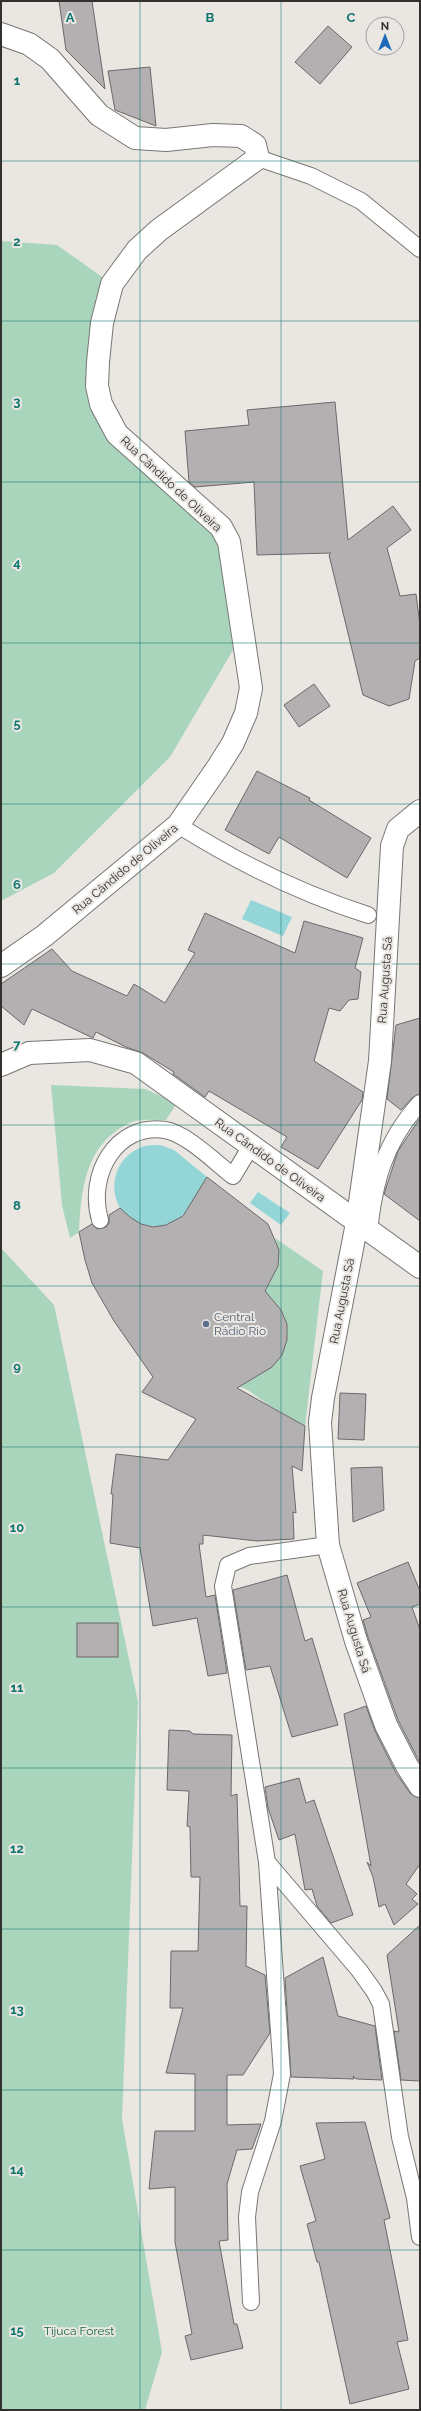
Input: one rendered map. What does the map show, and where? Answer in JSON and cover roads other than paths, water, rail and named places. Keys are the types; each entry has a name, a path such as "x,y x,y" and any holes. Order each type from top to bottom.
{"street":[{"path":"1,34 29,44 50,59 99,115 135,138 166,140 213,135 241,136 255,145 258,158"},
{"name":"Rua Cândido de Oliveira","path":"1,966 44,936 178,825 218,767 246,713 251,688 235,572 229,542 221,527 117,434 101,404 97,386 102,323 112,284 137,250 159,230 258,158"},
{"name":"Rua Augusta Sá","path":"420,811 398,829 392,846 380,1061 363,1228 323,1398 320,1422 328,1545 356,1640 386,1725 407,1766 420,1786"},
{"name":"Rua Cândido de Oliveira","path":"1,1065 29,1053 90,1050 136,1063 420,1268"}],"lane":[{"path":"258,158 311,176 361,201 420,249"},
{"path":"178,825 213,847 330,903 368,915"},
{"path":"363,1228 390,1145 406,1118 420,1103"},
{"path":"100,1220 97,1193 100,1174 115,1145 132,1133 147,1130 166,1130 184,1138 233,1176 251,1146"},
{"path":"251,2302 247,2217 250,2192 273,2121 282,2074 267,1862 223,1586 228,1565 249,1556 328,1545"},
{"path":"267,1862 359,1970 374,1990 381,2004 400,2137 415,2198 420,2237"}],"water":[{"path":"251,900 292,917 283,936 242,919"},
{"path":"160,1145 174,1150 207,1177 193,1202 182,1216 167,1224 150,1226 133,1220 120,1208 114,1190 115,1181 121,1164 133,1151 144,1146"},
{"path":"258,1192 290,1213 281,1225 250,1203"}],"place":[{"name":"Central Rádio Rio","path":"206,1324"}],"park label":[{"name":"Tijuca Forest","path":"79,2331"}]}
